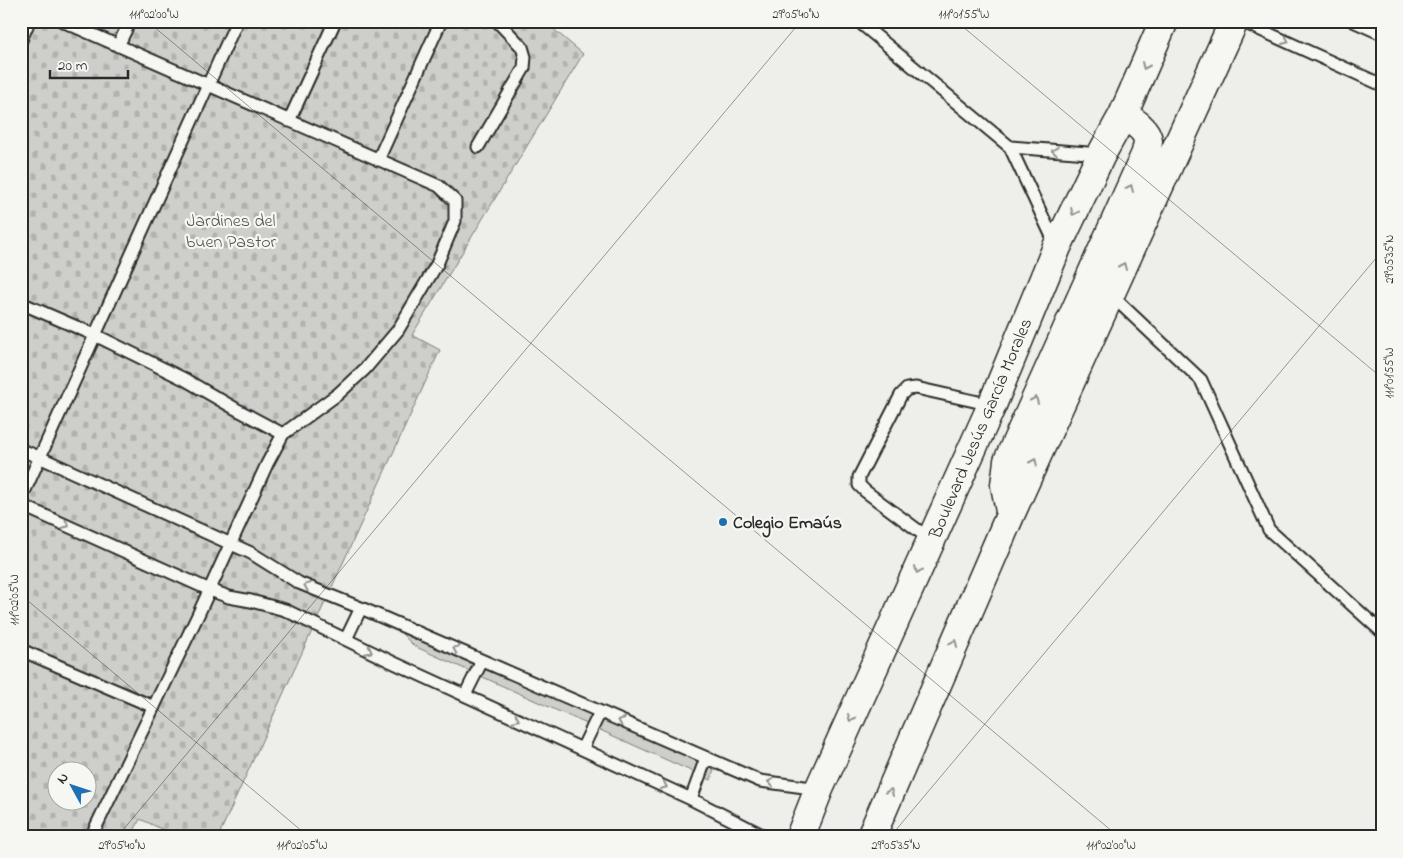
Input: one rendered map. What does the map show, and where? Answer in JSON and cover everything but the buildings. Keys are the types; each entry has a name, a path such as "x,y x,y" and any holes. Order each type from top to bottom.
{"main road":[{"name":"Boulevard Jesús García Morales","path":"800,837 992,405 1057,247 1101,154 1123,115 1164,21"},
{"path":"871,837 1011,513 1234,21"},
{"path":"1011,513 1005,485 1008,461 1146,154 1148,141 1145,133 1135,122 1123,115"}],"lane":[{"path":"21,40 29,21"},
{"path":"62,21 439,186 455,201 455,221 437,264 398,330 365,369 338,394 283,434 91,837"},
{"path":"118,46 130,21"},
{"path":"21,499 238,21"},
{"path":"290,121 336,21"},
{"path":"378,160 441,21"},
{"path":"478,147 524,68 525,57 522,47 497,21"},
{"path":"858,21 1010,147 1057,247"},
{"path":"1241,21 1382,85"},
{"path":"1353,21 1382,34"},
{"path":"1010,147 1101,154"},
{"path":"1110,294 1201,380 1269,530 1382,632"},
{"path":"21,303 95,335 184,379 283,434"},
{"path":"931,540 865,492 859,485 859,477 901,396 907,389 916,388 992,405"},
{"path":"21,450 251,553 299,583 760,781 820,789"},
{"path":"21,506 210,590 229,597 285,610 690,799 766,837"},
{"path":"346,639 361,608"},
{"path":"21,650 154,707"},
{"path":"465,695 482,661"},
{"path":"582,749 600,712"},
{"path":"690,799 706,758"}],"green space":[{"name":"Jardines del buen Pastor","path":"21,21 544,21 583,54 412,335 440,350 218,837 179,837 140,819 131,837 21,837"},
{"path":"398,630 714,768 711,780 414,646"}],"place":[{"name":"Colegio Emaús","path":"723,522"}]}
